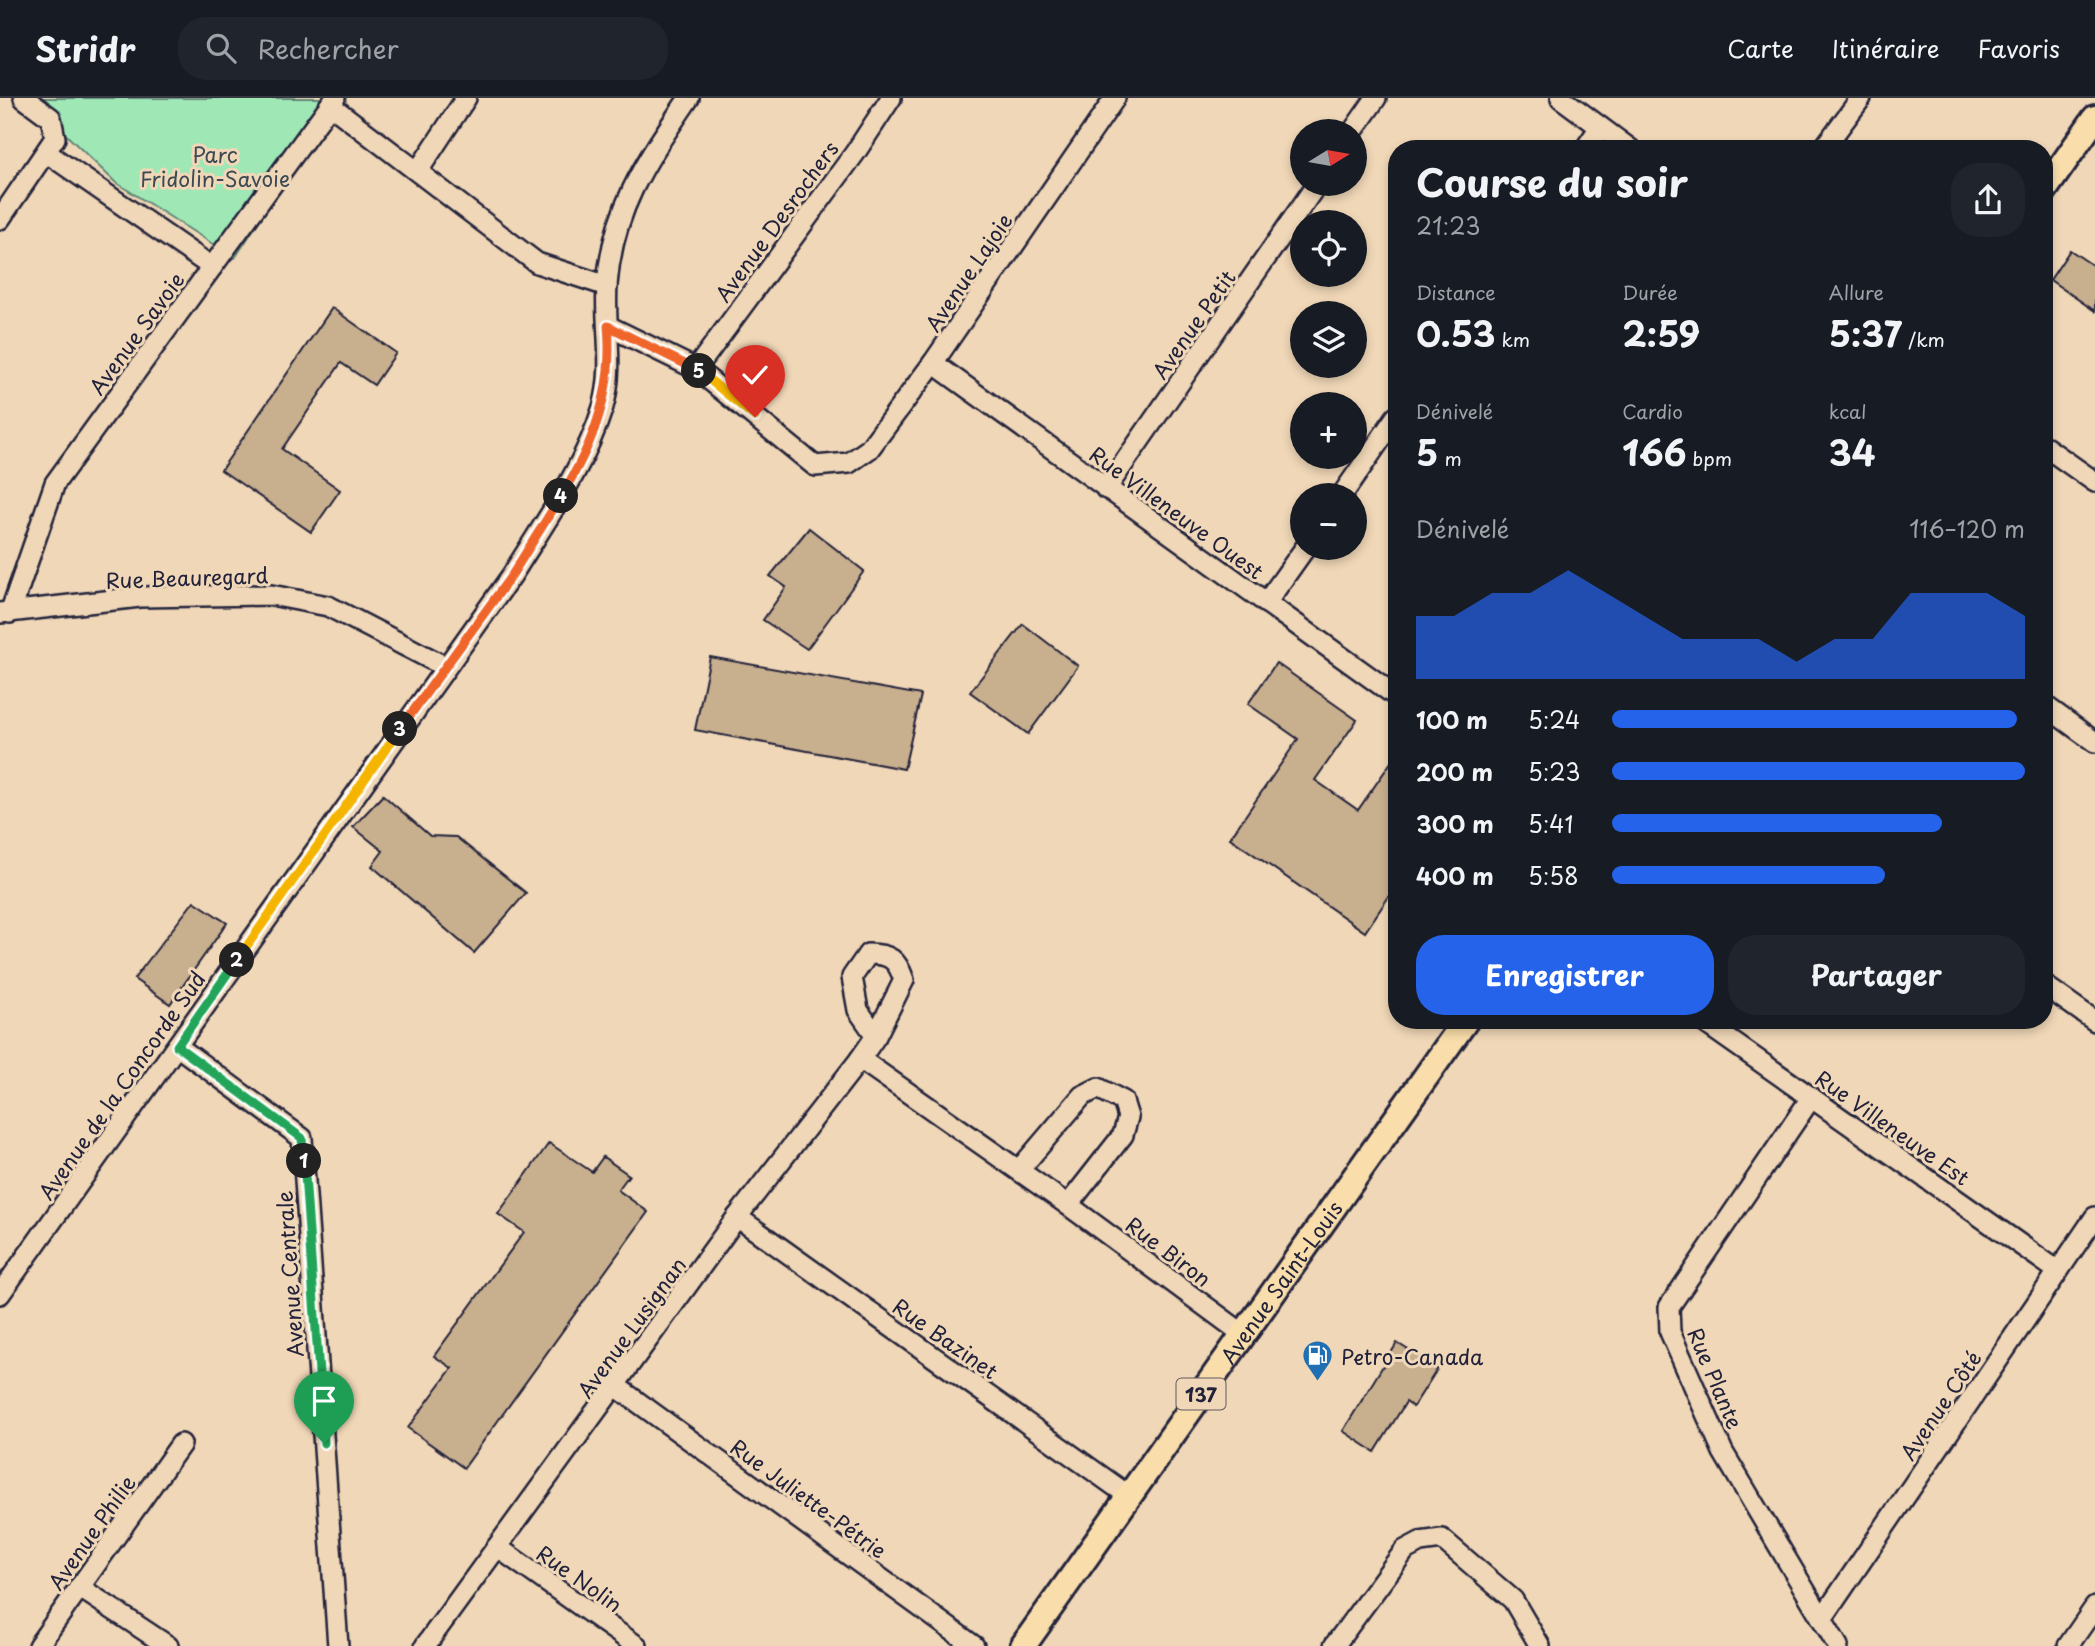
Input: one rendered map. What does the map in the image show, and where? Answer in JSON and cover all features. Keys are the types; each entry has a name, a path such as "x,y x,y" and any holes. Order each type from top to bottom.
{"main road":[{"path":"2053,178 2095,118"},
{"name":"Avenue Saint-Louis","path":"1023,1646 1460,1029"}],"street":[{"path":"0,219 55,138 51,118 24,98"},
{"path":"418,171 466,98"},
{"name":"Avenue de la Concorde Sud","path":"0,1294 444,666 512,575 584,459 604,404 611,360 607,286 614,234 637,175 689,98"},
{"name":"Avenue Desrochers","path":"696,369 891,98"},
{"name":"Avenue Lajoie","path":"696,369 815,466 849,464 870,449 933,363 1115,98"},
{"path":"1361,119 1376,98"},
{"path":"1561,98 1618,140"},
{"path":"1830,140 1860,98"},
{"path":"332,102 537,263 607,286"},
{"name":"Avenue Savoie","path":"5,613 55,483 332,102"},
{"path":"1591,140 1600,127"},
{"path":"47,153 212,267"},
{"name":"Avenue Petit","path":"1106,489 1309,196"},
{"path":"608,326 696,369"},
{"name":"Rue Villeneuve Ouest","path":"933,363 1388,690"},
{"path":"1350,483 1388,429"},
{"path":"2053,452 2095,482"},
{"path":"1266,603 1296,560"},
{"name":"Rue Beauregard","path":"5,613 140,597 271,595 328,606 444,666"},
{"path":"2053,712 2095,742"},
{"path":"2053,991 2095,1021"},
{"name":"Rue Villeneuve Est","path":"1714,1029 2058,1271"},
{"name":"Avenue Lusignan","path":"425,1646 617,1387 737,1217 876,1036"},
{"name":"Avenue Centrale","path":"177,1046 302,1138 338,1646"},
{"name":"Rue Biron","path":"860,1059 1068,1205 1243,1334"},
{"path":"1019,1170 1082,1096 1098,1088 1123,1101 1128,1117 1122,1135 1068,1205"},
{"name":"Rue Plante","path":"1811,1098 1669,1307 1670,1332 1723,1452 1838,1646"},
{"name":"Rue Bazinet","path":"737,1217 1129,1496"},
{"name":"Avenue Côté","path":"1822,1619 2095,1217"},
{"name":"Rue Juliette-Pétrie","path":"617,1387 974,1646"},
{"name":"Avenue Philie","path":"38,1646 181,1444"},
{"path":"1334,1646 1405,1550 1420,1542 1442,1539 1513,1600 1540,1646"},
{"name":"Rue Nolin","path":"497,1547 637,1646"},
{"path":"79,1587 168,1646"},
{"path":"2068,1646 2095,1607"}],"green space":[{"name":"Parc Fridolin-Savoie","path":"28,98 339,98 235,258 115,182"}],"building":[{"path":"2070,250 2095,267 2095,311 2053,282 2053,276"},
{"path":"332,308 396,353 374,385 341,363 282,449 340,490 311,532 221,470"},
{"path":"809,528 864,571 807,649 763,620 786,587 770,576"},
{"path":"1023,624 1078,666 1028,734 970,692"},
{"path":"710,657 921,695 904,769 695,730"},
{"path":"1276,663 1357,720 1315,780 1358,810 1388,767 1388,898 1365,932 1230,838 1298,739 1248,704"},
{"path":"383,795 430,836 456,837 526,893 474,953 372,866 383,851 353,827"},
{"path":"194,901 227,923 170,1004 134,979"},
{"path":"549,1143 592,1172 603,1157 629,1175 618,1190 648,1212 464,1468 408,1428 452,1368 434,1356 524,1232 498,1214"},
{"path":"1397,1343 1438,1368 1413,1407 1406,1402 1375,1452 1343,1431"}],"place":[{"name":"Petro-Canada","path":"1318,1383"}],"route":[{"path":"324,1443 302,1138 177,1046 444,666 512,575 584,459 604,404 611,360 608,326 696,369 755,417"}]}
